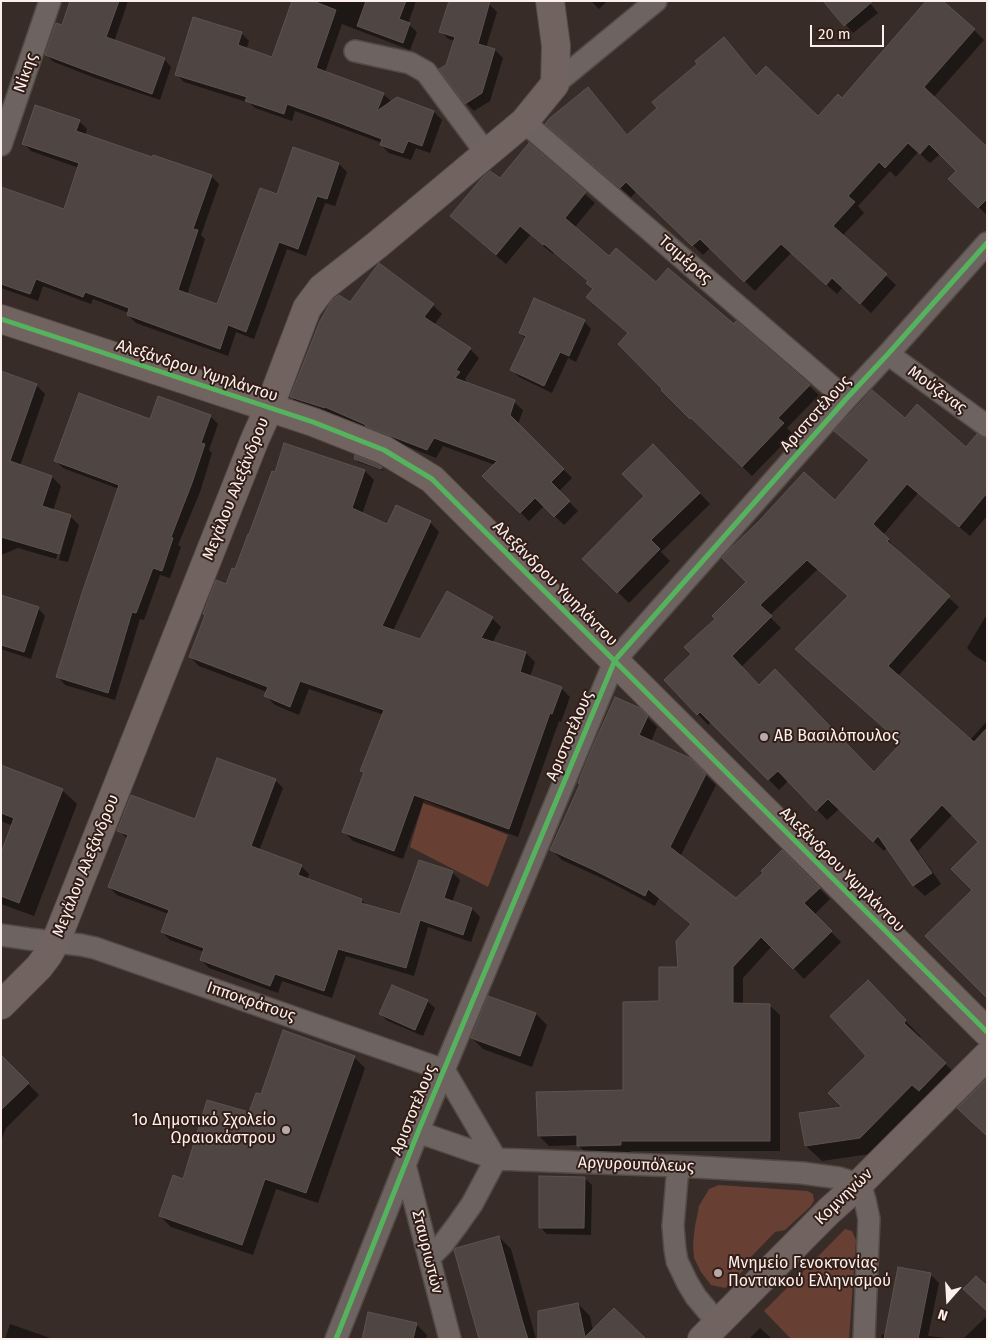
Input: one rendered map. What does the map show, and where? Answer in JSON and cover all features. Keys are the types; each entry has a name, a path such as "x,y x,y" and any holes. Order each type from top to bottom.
{"street":[{"name":"Νίκης","path":"1,145 50,1"},
{"path":"550,1 556,46 555,84"},
{"name":"Μεγάλου Αλεξάνδρου","path":"1,1005 39,967 56,941 269,408 307,308 322,288 377,245 524,122 555,84 656,1"},
{"path":"355,51 410,63 426,72 486,153"},
{"name":"Τσιμέρας","path":"524,122 846,399"},
{"name":"Αριστοτέλους","path":"336,1339 418,1132 615,660 987,243"},
{"name":"Αλεξάνδρου Υψηλάντου","path":"1,319 313,422 384,450 432,479 987,1032"},
{"name":"Μούζενας","path":"888,354 987,426"},
{"name":"Ιπποκράτους","path":"1,935 56,941 95,948 444,1070"},
{"name":"Κομνηνών","path":"709,1331 987,1056"},
{"path":"429,1258 443,1244 472,1204 496,1159 444,1070"},
{"name":"Αργυρουπόλεως","path":"418,1132 496,1159 802,1173 839,1178 858,1185"},
{"name":"Σταυριωτών","path":"405,1165 450,1339"},
{"path":"678,1166 674,1248 677,1261 696,1297 709,1331"},
{"path":"858,1185 864,1195 869,1219 864,1339"}],"shaded area":[{"path":"424,800 508,835 488,887 410,847"},
{"path":"719,1185 808,1191 813,1194 814,1201 785,1230 775,1232 750,1258 747,1267 725,1288 711,1285 701,1272 694,1258 693,1243 699,1206 709,1189"},
{"path":"845,1229 852,1231 856,1240 849,1339 791,1339 764,1311"}],"building":[{"path":"70,1 119,1 106,37 165,58 152,94 45,55 56,23 62,25"},
{"path":"292,1 313,1 336,10 316,68 384,93 377,111 397,97 434,111 422,146 408,141 403,153 380,145 382,139 287,104 284,114 245,101 247,97 175,75 193,17 242,32 238,45 272,57"},
{"path":"366,1 406,1 399,19 410,23 403,43 357,26"},
{"path":"449,1 490,1 478,44 495,49 482,93 465,104 439,69 446,65 455,37 439,32"},
{"path":"823,1 873,1 844,26"},
{"path":"926,1 943,1 975,29 924,87 987,147 987,199 978,208 948,179 956,171 929,144 920,154 908,143 885,168 879,162 848,196 855,202 833,226 887,274 860,304 832,278 826,285 781,244 744,282 700,239 692,246 626,182 620,188 545,124 588,87 627,135 657,108 652,102 697,64 695,61 724,37 756,76 766,66 818,116 838,94 842,98"},
{"path":"35,105 80,120 76,131 212,175 193,229 198,230 178,290 217,304 260,188 277,194 293,147 339,163 327,199 317,196 298,249 279,242 246,332 228,325 220,349 127,315 129,308 85,292 83,297 36,279 30,294 1,284 1,187 64,209 79,163 22,144"},
{"path":"529,143 586,192 565,218 609,256 616,248 656,282 668,268 734,324 736,321 810,385 778,418 784,423 742,467 690,419 618,344 628,333 586,297 593,289 586,283 588,281 520,226 496,255 450,216 481,179 490,171 500,178"},
{"path":"379,263 434,304 424,317 471,348 456,370 460,372 455,378 515,400 510,415 564,469 551,482 570,501 554,517 535,498 520,513 482,476 497,461 434,438 427,450 365,426 325,407 290,397 320,321 332,300 339,295 350,302"},
{"path":"534,298 585,320 569,356 560,352 544,386 510,370 526,336 519,333"},
{"path":"1,371 37,384 10,461 52,476 42,506 71,515 59,554 1,537"},
{"path":"872,390 905,418 917,404 966,447 977,434 987,438 987,493 959,527 907,484 873,524 889,539 887,541 950,596 888,666 974,742 987,728 987,998 925,936 972,890 951,869 978,842 942,805 909,840 932,873 913,886 878,836 873,842 828,799 816,811 778,771 768,780 700,712 697,715 664,680 691,654 684,647 715,619 712,616 746,582 722,558 730,549 760,520 804,472 835,500 869,460 834,431","holes":["807,560 848,596 795,649 901,743 874,772 775,669 759,685 732,656 772,616 760,605"]},
{"path":"79,393 150,419 158,396 211,415 201,443 205,444 171,537 173,538 162,571 153,568 136,613 132,612 108,693 56,677 119,485 54,461"},
{"path":"284,443 365,470 352,508 387,524 396,505 431,521 382,626 420,639 447,591 493,617 481,638 526,652 520,672 562,687 552,714 550,713 509,829 414,795 394,851 342,832 364,772 360,771 384,710 300,681 290,707 264,696 268,687 189,657 216,580 226,584 232,568 235,569 272,471 275,472"},
{"path":"653,444 700,493 651,540 660,549 617,593 582,559 644,496 622,474"},
{"path":"355,455 382,467 381,469 354,459"},
{"path":"1,595 39,607 24,652 1,645"},
{"path":"615,697 640,708 648,716 639,735 690,758 706,774 670,847 736,898 763,873 761,871 782,850 820,888 804,903 832,931 793,969 761,937 733,967 733,1003 770,1004 770,1141 621,1141 621,1145 577,1146 577,1135 538,1136 536,1092 623,1090 623,1002 659,1001 659,967 678,967 676,941 691,924 648,889 645,896 550,850 580,784 578,783"},
{"path":"217,758 276,779 251,846 302,865 298,875 362,899 361,903 400,914 419,860 453,871 444,898 472,908 463,935 420,920 406,968 338,949 324,991 275,974 270,986 200,960 204,948 161,932 169,910 108,887 128,835 117,831 131,795 195,819"},
{"path":"1,765 63,789 19,903 1,896 1,853 14,818 1,813"},
{"path":"868,980 906,1020 904,1023 946,1063 919,1091 912,1085 860,1138 805,1146 799,1113 842,1107 828,1093 866,1056 830,1016"},
{"path":"392,985 428,1000 415,1030 379,1014"},
{"path":"488,996 536,1013 520,1056 471,1038"},
{"path":"283,1030 355,1056 306,1193 265,1179 242,1245 159,1216 173,1175 183,1179 207,1100 249,1112 256,1093 261,1094"},
{"path":"1,1055 29,1083 1,1110"},
{"path":"987,1078 987,1136 957,1108"},
{"path":"539,1176 585,1177 584,1228 539,1228"},
{"path":"499,1236 528,1339 479,1339 454,1250"},
{"path":"898,1267 931,1273 918,1339 884,1339"},
{"path":"976,1276 987,1286 987,1311 963,1289"},
{"path":"578,1303 585,1337 614,1308 646,1339 538,1339 538,1311"},
{"path":"368,1312 417,1323 413,1339 362,1339"}],"cycle path":[{"path":"336,1339 418,1132 615,660 987,243"},
{"path":"1,319 313,422 384,450 432,479 987,1032"}],"place":[{"name":"ΑΒ Βασιλόπουλος","path":"764,737"},
{"name":"1ο Δημοτικό Σχολείο Ωραιοκάστρου","path":"286,1130"},
{"name":"Μνημείο Γενοκτονίας Ποντιακού Ελληνισμού","path":"718,1273"}]}
